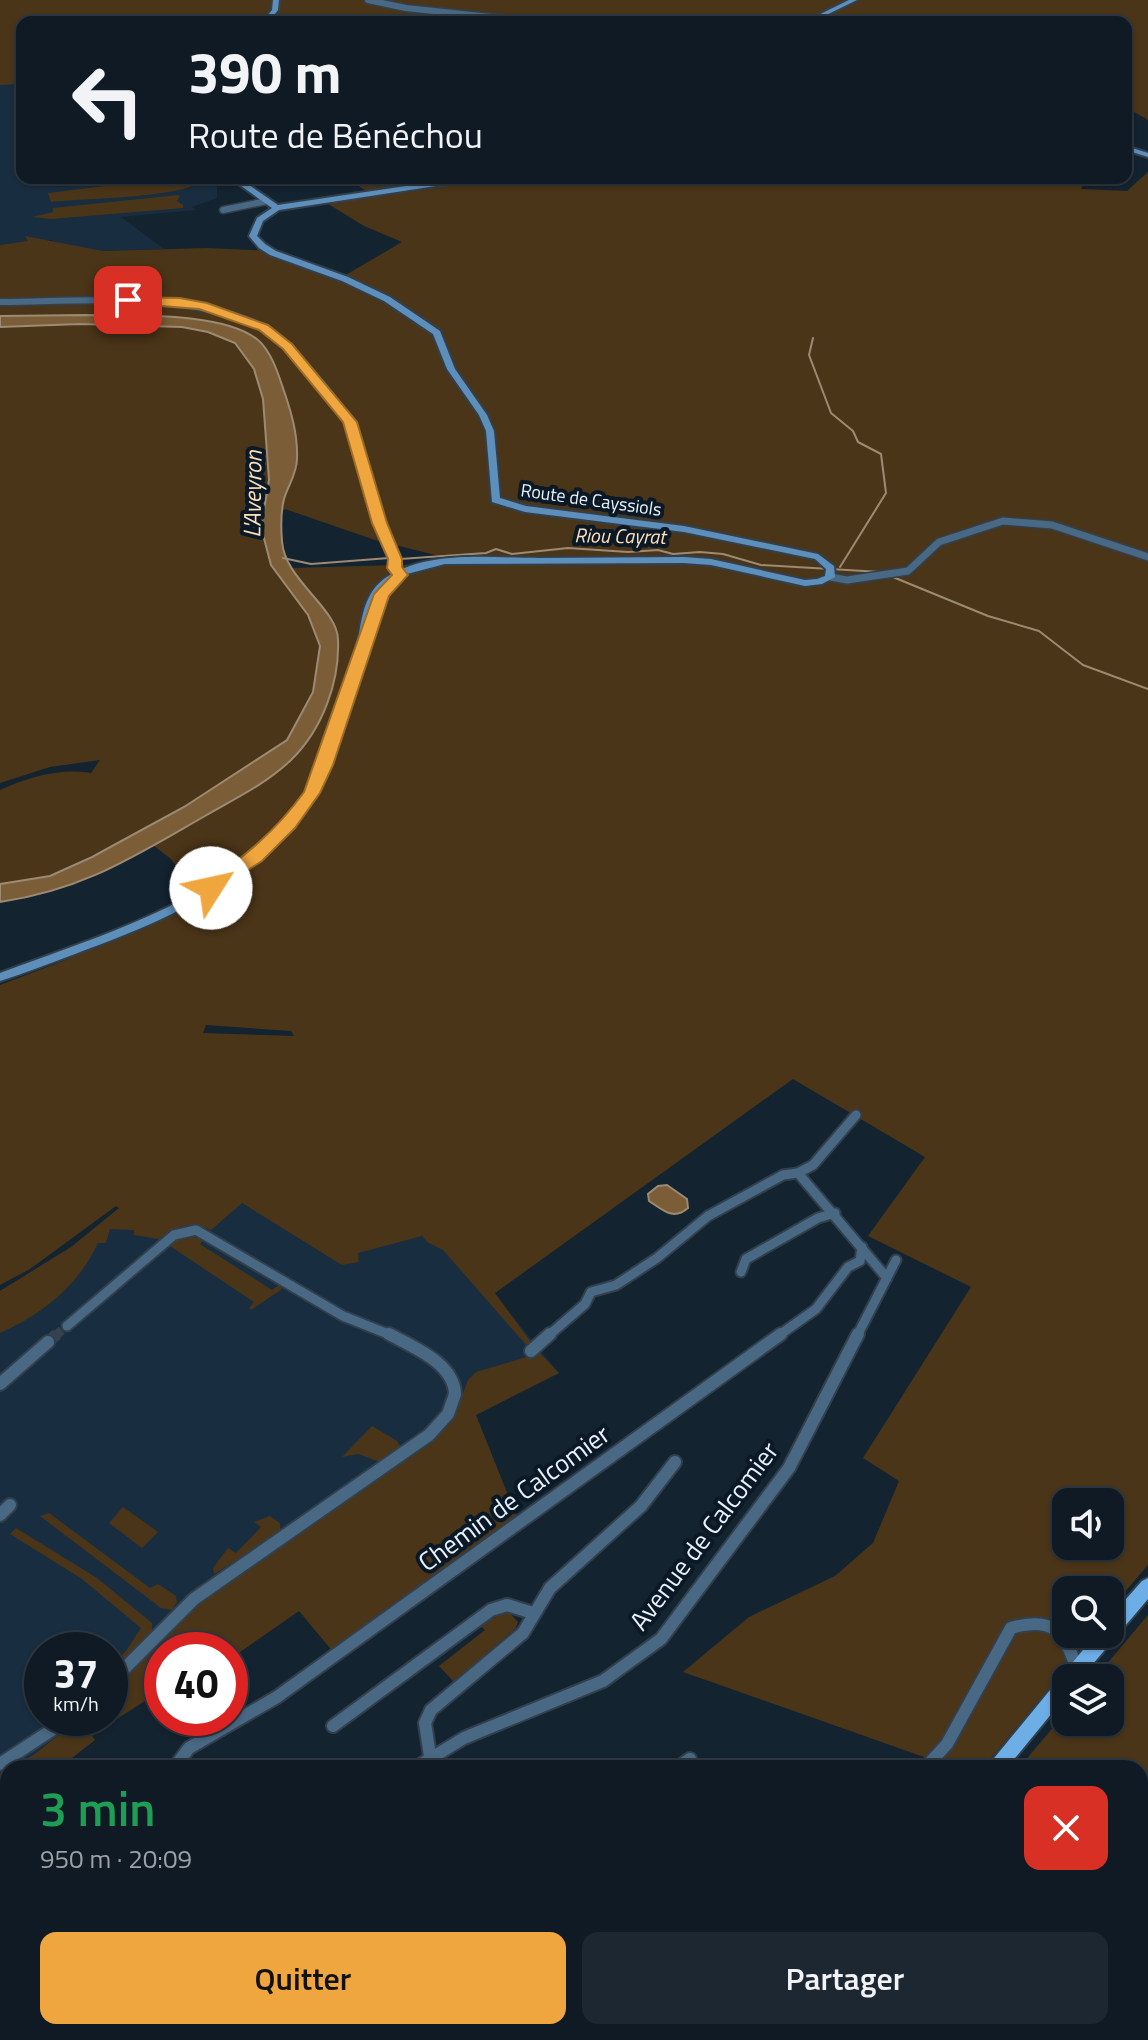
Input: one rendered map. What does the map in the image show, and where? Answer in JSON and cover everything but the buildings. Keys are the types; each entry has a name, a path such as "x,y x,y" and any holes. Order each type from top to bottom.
{"main road":[{"path":"1124,1614 1148,1586"},
{"path":"1082,1664 1095,1648"},
{"path":"1002,1760 1052,1700"}],"street":[{"path":"368,0 398,7 481,16"},
{"path":"820,16 854,0"},
{"path":"243,184 277,208 435,184"},
{"path":"259,194 223,210 267,201"},
{"name":"Route de Cayssiols","path":"277,208 266,214 255,228 253,236 262,246 359,285 418,318 437,333 451,369 483,415 490,431 495,500 525,509 684,529 818,557 830,572"},
{"path":"0,302 180,302 248,321 276,335 324,387 350,422 380,523 395,559 394,568 401,575"},
{"path":"0,977 161,914 211,888 256,857 290,824 312,793 325,765 382,594 401,575 479,562 684,560 711,562 805,583 819,582 830,572 847,580 908,571 939,542 1003,521 1052,525 1148,557"},
{"path":"531,1351 585,1304 591,1292 616,1285 657,1258 708,1216 783,1175 798,1173 813,1165 856,1115"},
{"path":"798,1173 887,1278"},
{"path":"741,1272 746,1259 818,1218 835,1213"},
{"path":"67,1326 174,1235 196,1230 343,1316 369,1323 405,1343 450,1375 455,1387 448,1413 429,1435 194,1599 128,1665"},
{"name":"Chemin de Calcomier","path":"180,1760 189,1748 277,1697 816,1309 848,1267 860,1261 862,1247"},
{"name":"Avenue de Calcomier","path":"425,1760 496,1724 603,1681 661,1639 789,1468 896,1260"},
{"path":"0,1384 48,1342"},
{"path":"430,1756 425,1723 431,1710 523,1633 550,1588 641,1506 675,1462"},
{"path":"0,1515 10,1505"},
{"path":"333,1726 491,1610 507,1605 533,1613"},
{"path":"932,1760 947,1744 1011,1628 1038,1623 1059,1629 1068,1639 1070,1664"},
{"path":"6,1760 43,1736"}],"shaded area":[{"path":"0,0 1148,0 1148,120 1132,111 1132,16 16,16 16,84 0,85"},
{"path":"0,67 16,79 16,184 217,184 217,198 192,207 196,210 121,217 164,249 103,251 55,244 52,240 0,245"},
{"path":"1148,172 1148,1565 1124,1593 1124,1576 1052,1576 1052,1648 1077,1648 1066,1664 1052,1664 1052,1685 990,1760 932,1760 683,1672 749,1617 835,1576 873,1543 899,1481 863,1458 971,1287 868,1236 925,1157 793,1079 495,1293 533,1345 528,1347 443,1250 422,1236 358,1253 359,1262 342,1265 242,1203 211,1230 184,1226 171,1230 159,1239 134,1235 134,1230 110,1229 106,1243 98,1243 80,1273 58,1297 31,1317 0,1333 0,1291 71,1247 119,1208 116,1206 30,1269 0,1285 0,985 200,901 171,859 137,833 50,876 0,884 0,790 45,775 91,773 100,760 50,767 0,783 0,245 28,241 25,236 103,251 207,248 275,251 344,276 402,242 364,226 325,202 373,195 356,184 1083,184 1081,189 1127,191","holes":["285,509 375,540 468,563 291,568 287,584 261,527","206,1025 291,1031 294,1036 203,1033"]},
{"path":"120,184 196,184 155,194 51,202 48,193"},
{"path":"178,195 177,201 183,208 51,219 32,217 53,212 53,208"},
{"path":"0,316 176,317 223,324 258,340 267,350 286,397 296,441 297,464 282,509 285,555 300,581 335,627 338,639 336,672 327,704 312,734 291,760 260,784 107,870 57,889 0,902 0,884 50,876 92,857 184,807 287,740 313,692 320,646 308,615 271,565 261,527 269,480 263,399 254,369 235,343 208,332 182,327 80,324 0,327"},
{"path":"358,1127 559,1373 476,1415 248,1645 248,1632 144,1632 144,1702 128,1712 128,1632 24,1632 24,1736 92,1736 95,1740 69,1760 0,1760 0,1291 71,1247 120,1208"},
{"path":"667,1185 687,1199 688,1208 683,1212 673,1214 649,1201 648,1194 658,1186"},
{"path":"193,1237 204,1240 200,1244 272,1290 279,1285 282,1289 251,1310 249,1308 254,1302 170,1246 177,1240"},
{"path":"540,1353 559,1373 476,1415 518,1520 334,1653 299,1611 248,1646 248,1632 170,1632 204,1598 430,1443 453,1420 468,1380 476,1372"},
{"path":"372,1426 397,1441 402,1449 383,1463 358,1454 342,1457"},
{"path":"123,1507 158,1532 142,1548 109,1523"},
{"path":"49,1513 150,1588 158,1584 176,1596 177,1602 172,1610 161,1608 40,1516"},
{"path":"270,1516 280,1523 280,1533 214,1574 213,1568 228,1548 236,1553 261,1527 254,1522"},
{"path":"16,1528 97,1578 152,1623 152,1632 144,1632 144,1640 128,1657 128,1648 141,1628 82,1579 10,1534"},
{"path":"508,1611 518,1622 516,1628 454,1682 439,1666 485,1630 480,1625"},
{"path":"1148,1615 1148,1760 1026,1760 1052,1729 1052,1736 1124,1736 1124,1664 1107,1664 1120,1648 1124,1648 1124,1644"},
{"path":"144,1658 144,1701 128,1712 128,1674"},
{"path":"58,1736 92,1736 95,1740 69,1760 24,1760"}],"waterway":[{"path":"813,338 809,355 831,413 853,431 858,442 881,454 886,493 840,567"},
{"name":"Riou Cayrat","path":"400,559 486,553 496,549 512,554 568,548 628,552 658,550 673,554 723,554 761,565 881,572"},
{"path":"283,558 311,564 389,558"},
{"path":"888,575 988,616 1039,631 1083,665 1148,689"}],"tunnel":[{"path":"55,1336 67,1326"},
{"path":"48,1342 57,1334"}],"route":[{"path":"128,300 202,306 263,327 288,346 341,407 350,422 380,523 395,559 394,568 401,575 382,594 325,765 312,793 290,824 256,857 211,888"}],"water label":[{"name":"L'Aveyron","path":"253,494"}]}
